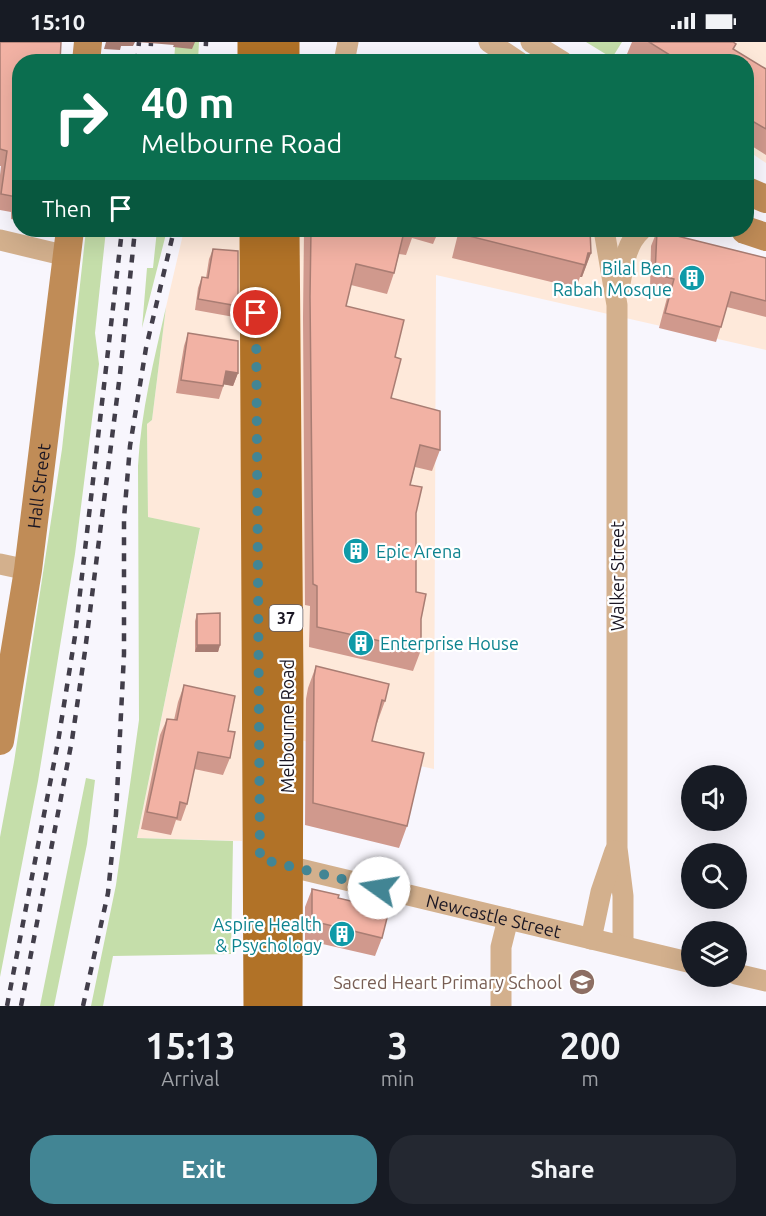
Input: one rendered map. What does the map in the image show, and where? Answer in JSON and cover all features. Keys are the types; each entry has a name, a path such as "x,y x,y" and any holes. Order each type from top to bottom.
{"main road":[{"name":"Melbourne Road","path":"256,237 274,863 286,1006"},
{"name":"Melbourne Road","path":"260,1006 274,863 283,237"}],"street":[{"path":"489,42 507,54"},
{"path":"531,42 550,54"},
{"name":"Walker Street","path":"605,237 616,305 616,848 623,896 623,946"},
{"name":"Walker Street","path":"616,305 627,253 635,237"},
{"path":"0,240 68,243"},
{"name":"Hall Street","path":"0,741 27,570 68,243"},
{"path":"0,564 27,570"},
{"name":"Walker Street","path":"591,939 601,892 616,848"},
{"name":"Newcastle Street","path":"274,863 681,960"},
{"path":"501,1006 501,948 508,919"},
{"path":"747,977 766,981"}],"shaded area":[{"path":"715,42 766,42 766,163 754,155 754,54 708,54"},
{"path":"182,237 243,237 245,314 242,841 137,838 200,529 148,517 147,424 152,420 166,307"},
{"path":"291,237 673,237 766,260 766,350 436,275 434,769 295,739"}],"green space":[{"path":"199,42 198,54 175,54 175,47"},
{"path":"586,42 622,42 614,54 606,54"},
{"path":"85,237 105,237 95,333 99,364 75,554 38,781 0,977 0,837 14,762 62,449"},
{"path":"156,237 165,237 142,328 147,268 153,268"},
{"path":"166,307 152,420 147,424 148,517 200,528 137,838 233,841 231,954 113,956 103,1006 91,1006 116,885 139,720 138,466 145,405"},
{"path":"86,778 95,780 87,844 54,1006 40,1006"}],"building":[{"path":"0,42 61,42 60,54 12,54 12,196 1,194 7,151 0,149"},
{"path":"649,42 733,42 736,44 733,49 741,54 668,54"},
{"path":"754,62 766,69 766,129 754,122"},
{"path":"311,237 403,237 394,273 356,264 346,306 404,320 395,357 401,359 391,398 440,411 440,450 420,445 410,485 422,487 416,513 416,592 426,594 421,619 421,650 317,627 317,586 313,584"},
{"path":"473,237 590,237 591,253 588,253 585,265"},
{"path":"657,237 681,237 766,258 766,301 731,292 721,327 665,313 674,279 655,274"},
{"path":"213,249 238,251 238,306 198,299 202,277 208,278"},
{"path":"188,333 238,341 238,373 226,371 223,386 181,380"},
{"path":"220,613 220,645 197,645 197,614"},
{"path":"316,666 389,684 385,701 382,700 372,741 424,753 407,826 313,803"},
{"path":"184,685 235,696 228,731 235,732 230,758 198,752 187,804 180,802 177,818 147,812 167,719 177,720"},
{"path":"312,889 339,895 338,898 389,910 382,938 312,921"}],"railway":[{"path":"138,54 139,42"},
{"path":"150,54 151,42"},
{"path":"205,54 206,42"},
{"path":"7,1006 58,742 75,636 121,237"},
{"path":"21,1006 72,740 120,374 134,237"},
{"path":"83,1006 108,893 116,814 124,654 124,518 130,446 146,348 172,237"}],"place":[{"name":"Bilal Ben Rabah Mosque","path":"692,278"},
{"name":"Epic Arena","path":"356,551"},
{"name":"Enterprise House","path":"361,643"},
{"name":"Aspire Health & Psychology","path":"342,934"},
{"name":"Sacred Heart Primary School","path":"582,982"}],"route":[{"path":"256,313 260,859 379,888"}]}
